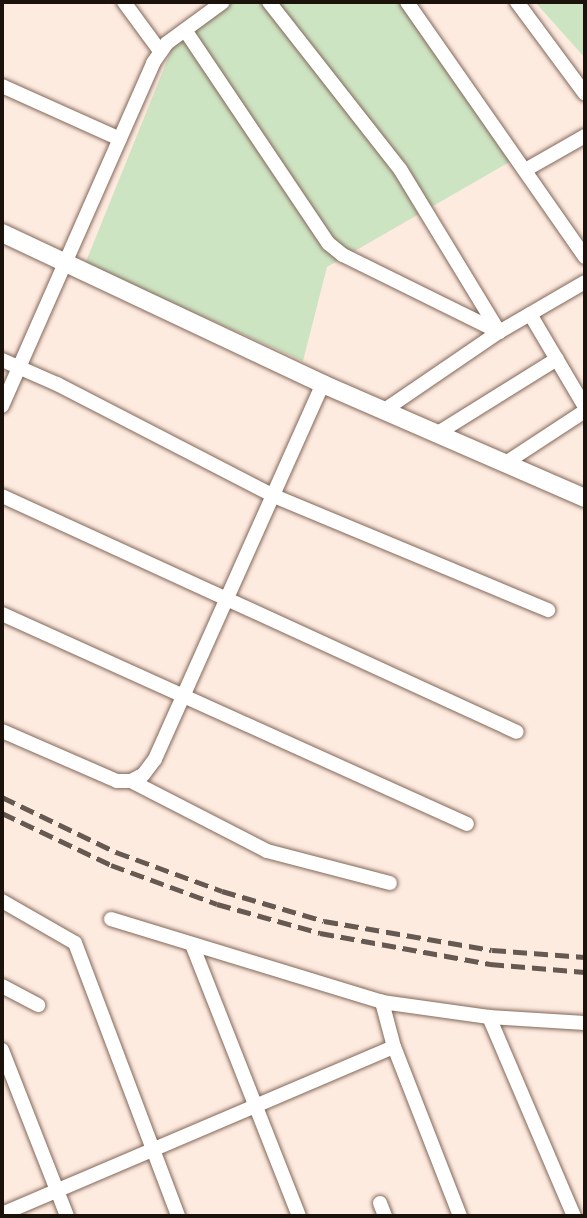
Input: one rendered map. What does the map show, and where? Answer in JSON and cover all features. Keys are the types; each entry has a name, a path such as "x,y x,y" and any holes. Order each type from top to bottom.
{"street":[{"path":"124,2 160,51"},
{"path":"2,406 160,51 223,2"},
{"path":"269,2 400,169 499,332"},
{"path":"407,2 527,169 585,257"},
{"path":"517,2 585,94"},
{"path":"185,30 328,243 343,255 499,332"},
{"path":"2,86 120,139"},
{"path":"527,169 585,136"},
{"path":"2,233 323,384 386,409 585,498"},
{"path":"386,409 499,332 585,282"},
{"path":"504,464 585,409 530,314"},
{"path":"438,433 557,359"},
{"path":"2,360 274,496 548,610"},
{"path":"131,781 143,775 155,760 323,384"},
{"path":"2,496 517,733"},
{"path":"2,614 467,824"},
{"path":"2,732 100,775 131,781 267,851 390,883"},
{"path":"2,901 75,943 178,1216"},
{"path":"111,919 193,947 382,1002 489,1017 585,1023"},
{"path":"193,947 299,1216"},
{"path":"2,986 38,1005"},
{"path":"382,1002 394,1047 460,1216"},
{"path":"489,1017 574,1216"},
{"path":"2,1213 394,1047"},
{"path":"2,1050 67,1216"}],"green space":[{"path":"232,2 401,2 515,159 327,267 303,361 85,264 175,41"},
{"path":"535,2 585,2 585,58"}],"railway":[{"path":"2,797 116,852 222,891 324,921 492,950 585,957"},
{"path":"2,813 111,865 217,904 320,933 490,964 585,972"}]}
